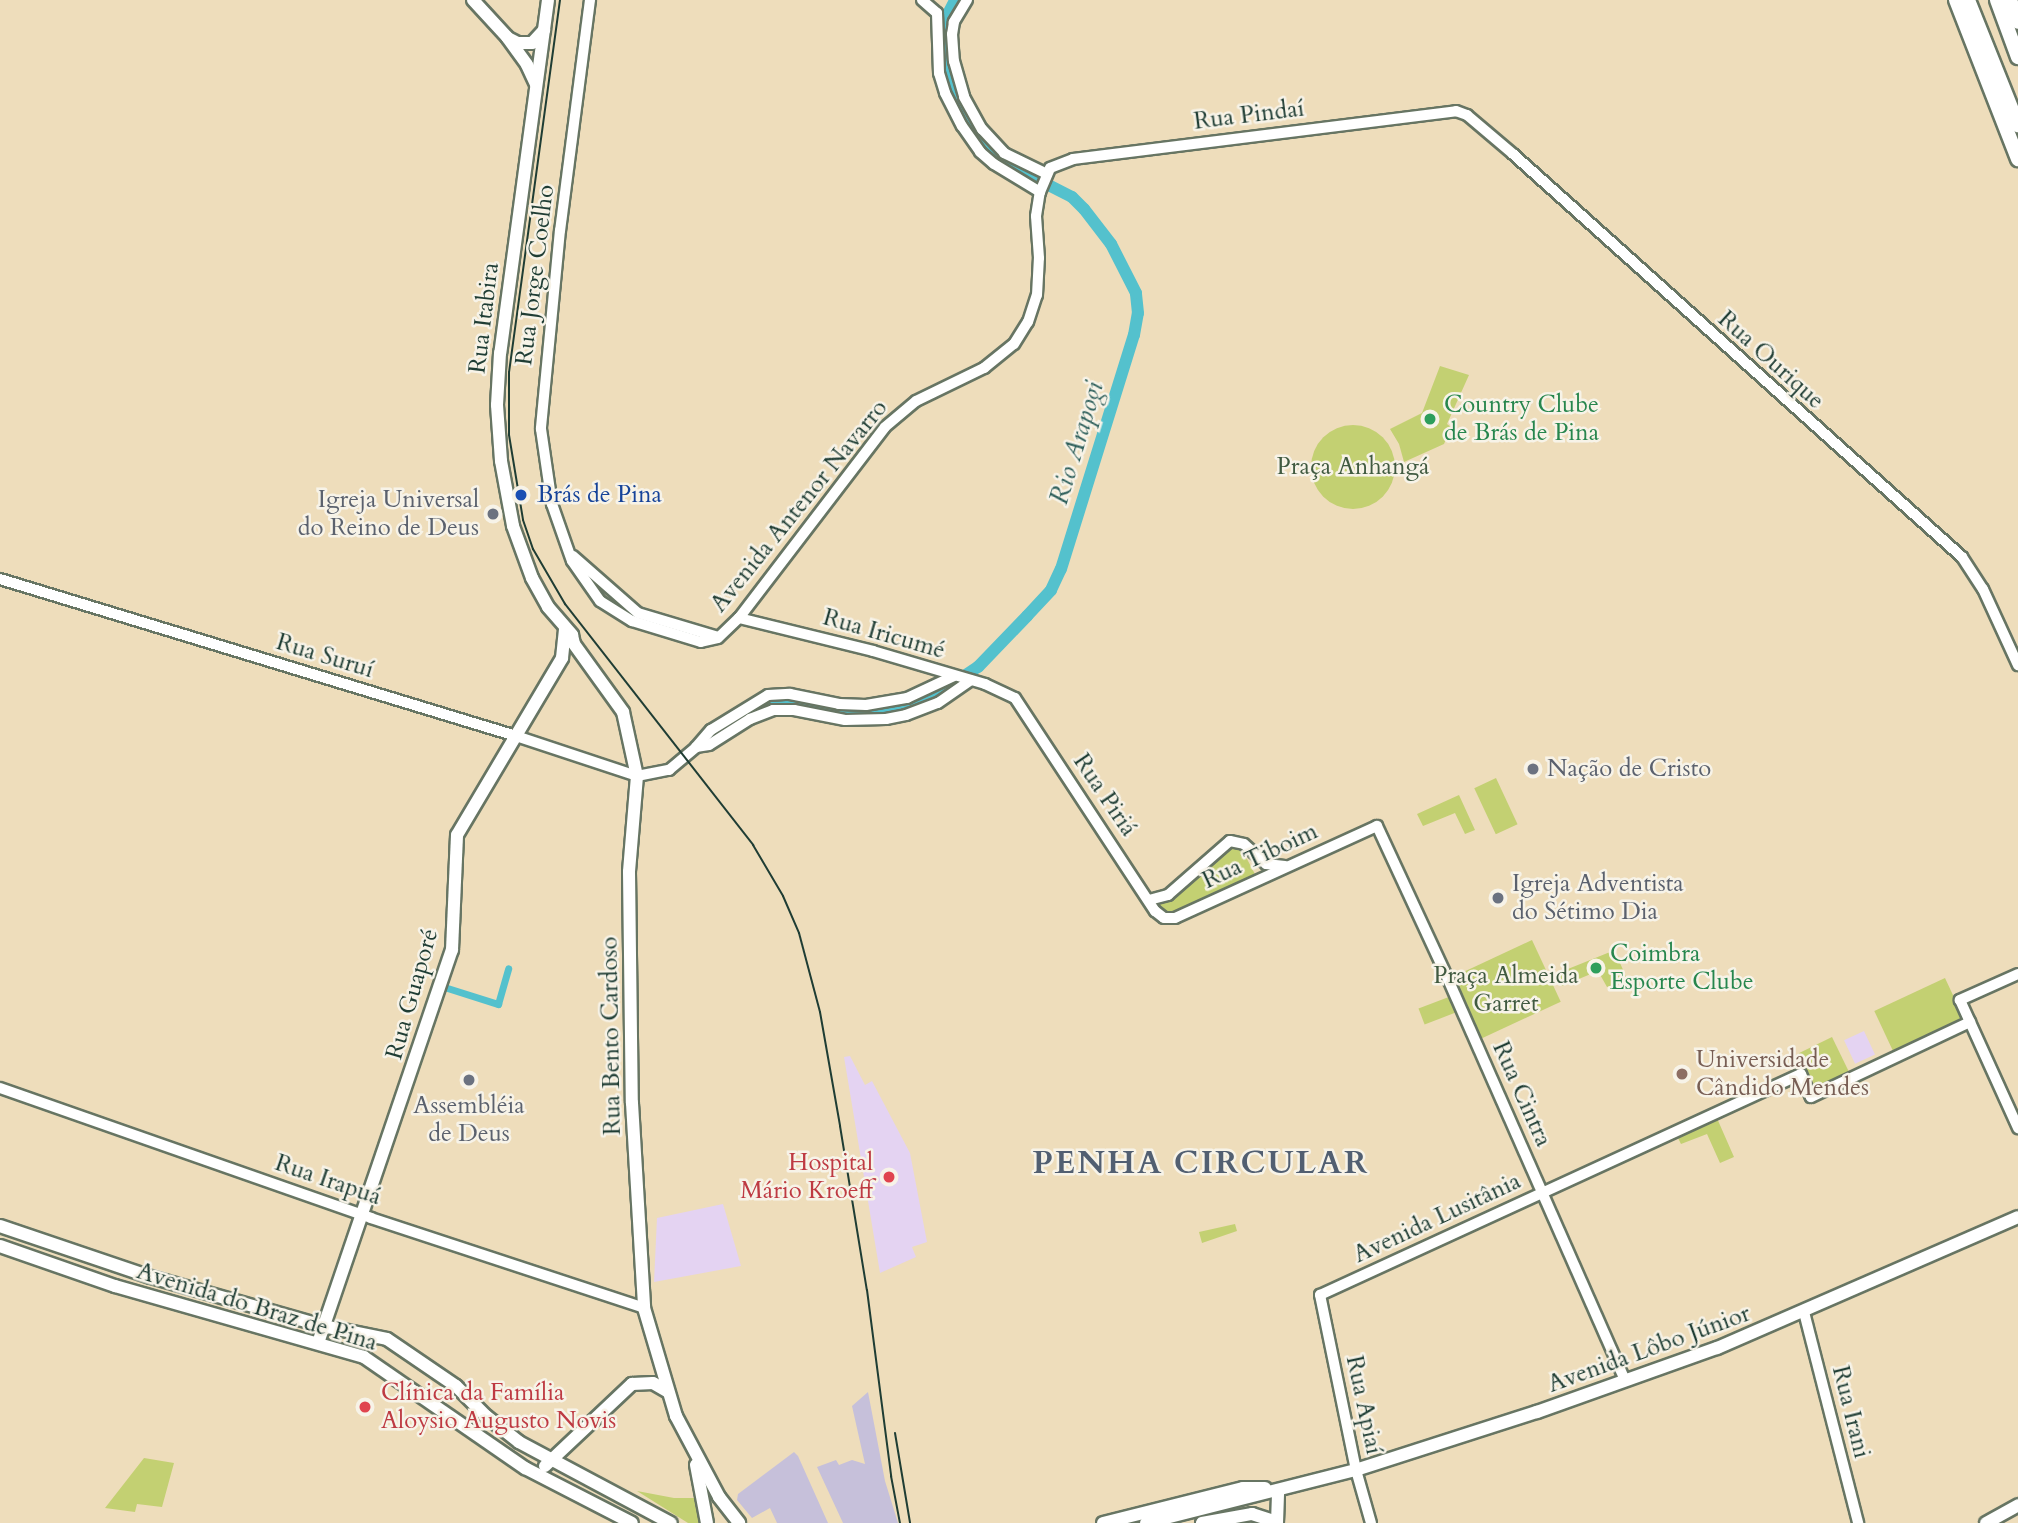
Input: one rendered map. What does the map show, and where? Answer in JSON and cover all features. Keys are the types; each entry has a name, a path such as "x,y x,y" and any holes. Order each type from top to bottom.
{"highway":[{"path":"1956,0 2018,159"},
{"path":"1968,0 2018,125"},
{"path":"1997,0 2018,57"},
{"path":"2010,0 2018,22"},
{"path":"1968,32 1984,55 2018,140"}],"main road":[{"path":"473,0 507,37 527,65 537,88"},
{"name":"Rua Itabira","path":"548,0 499,353 498,426 508,504 520,547 540,593 565,628"},
{"path":"507,37 518,43 532,43 544,30"},
{"name":"Rua Bento Cardoso","path":"565,628 623,712 637,776 629,900 632,1103 644,1308 654,1334 667,1391 694,1455"},
{"name":"Rua Guaporé","path":"318,1343 452,950 457,835 562,658 565,628"},
{"path":"562,658 570,652 581,653"},
{"name":"Avenida Lôbo Júnior","path":"1146,1523 1440,1446 1717,1348 2018,1217"},
{"name":"Avenida do Braz de Pina","path":"0,1226 150,1277 323,1326 394,1342 456,1386 508,1434 549,1461 671,1523"},
{"name":"Avenida do Braz de Pina","path":"0,1246 115,1286 318,1343 379,1364 538,1475 632,1523"},
{"path":"538,1475 549,1461 632,1384 653,1384 667,1391"},
{"path":"694,1455 707,1523"},
{"path":"694,1455 719,1497 739,1523"},
{"name":"Avenida Lôbo Júnior","path":"1103,1523 1244,1488 1280,1489"},
{"path":"1202,1523 1252,1514 1277,1523 1280,1489"},
{"path":"1986,1523 2018,1505"}],"street":[{"name":"Rua Jorge Coelho","path":"569,552 546,476 541,418 560,230 590,0"},
{"path":"922,0 937,13 937,47 942,85 962,126 993,164 1044,183"},
{"path":"967,0 954,22 952,34 954,61 964,97 982,129 1004,153 1044,183"},
{"name":"Rua Pindaí","path":"1044,183 1051,168 1073,159 1462,112"},
{"name":"Rua Ourique","path":"1462,112 1962,557 1983,589 2018,665"},
{"name":"Avenida Antenor Navarro","path":"569,552 638,613 718,638 739,618 885,427 916,401 984,368 1014,344 1028,322 1037,295 1039,258 1036,216 1044,183"},
{"name":"Rua Suruí","path":"0,579 516,736 637,776"},
{"name":"Rua Iricumé","path":"739,618 873,651 962,678 1015,698"},
{"path":"696,747 709,745 762,713 779,709 845,720 886,719 906,715 938,703 962,678"},
{"path":"637,776 669,770 711,730 768,695 790,694 839,704 866,705 907,698 962,678"},
{"name":"Rua Piriá","path":"1015,698 1159,916"},
{"name":"Rua Tiboim","path":"1159,916 1175,918 1377,826"},
{"name":"Rua Cintra","path":"1377,826 1625,1380"},
{"path":"1149,900 1163,898 1177,888 1219,847 1230,841 1239,842 1255,857 1272,865 1288,866"},
{"path":"1249,886 1258,868 1255,857"},
{"path":"2018,974 1960,1000 2018,1128"},
{"name":"Avenida Lusitânia","path":"1320,1295 1801,1074 1811,1097 1970,1022"},
{"name":"Rua Irapuá","path":"0,1088 363,1215 644,1308"},
{"name":"Rua Apiaí","path":"1320,1295 1356,1470 1371,1523"},
{"name":"Rua Irani","path":"1804,1312 1858,1523"}],"shaded area":[{"path":"1864,1031 1875,1055 1855,1064 1844,1040"},
{"name":"Hospital Mário Kroeff","path":"850,1056 865,1085 872,1081 910,1153 927,1242 912,1247 916,1257 880,1273 844,1057"},
{"path":"723,1204 741,1266 654,1282 657,1218"},
{"path":"868,1392 885,1481 898,1523 843,1523 817,1467 836,1460 839,1465 852,1460 865,1464 852,1406"},
{"path":"794,1452 828,1523 777,1523 770,1508 752,1518 737,1500 738,1494"}],"green space":[{"name":"Country Clube de Brás de Pina","path":"1440,366 1469,375 1447,424 1451,427 1444,444 1404,462 1399,444 1390,429 1422,413"},
{"name":"Praça Anhangá","path":"1345,425 1361,425 1377,432 1388,443 1395,459 1392,483 1383,497 1361,509 1345,509 1329,502 1318,491 1311,475 1311,459 1318,443 1329,432"},
{"path":"1496,778 1518,824 1496,834 1474,788"},
{"path":"1459,795 1475,830 1465,834 1455,813 1423,826 1417,814"},
{"path":"1234,843 1257,878 1169,916 1157,905 1183,887"},
{"name":"Praça Almeida Garret","path":"1532,940 1561,1002 1478,1040 1450,978"},
{"name":"Coimbra Esporte Clube","path":"1610,952 1617,956 1627,979 1607,987 1598,971 1562,986 1558,973"},
{"path":"1945,978 1965,1021 1894,1054 1874,1011"},
{"path":"1454,995 1460,1011 1425,1024 1419,1009"},
{"path":"1832,1037 1851,1076 1818,1092 1799,1053"},
{"path":"1716,1116 1734,1157 1720,1163 1707,1134 1681,1144 1676,1134"},
{"path":"1235,1224 1237,1231 1202,1243 1199,1232"},
{"path":"144,1458 174,1463 162,1507 137,1504 135,1512 105,1508"},
{"path":"637,1491 674,1498 695,1498 700,1493 704,1523 688,1523"}],"waterway":[{"name":"Rio Arapogi","path":"713,737 761,707 782,702 859,712 886,712 945,689 978,667 1051,590 1061,569 1134,335 1138,313 1136,293 1111,244 1084,209 1072,197 1011,166 987,148 956,105 944,73 945,20 955,0"},
{"path":"441,986 498,1004 508,968"}],"railway":[{"path":"560,0 509,372 509,435 523,520 533,549 565,604 753,845 783,896 799,933 820,1012 840,1126 867,1290 891,1476 900,1523"},
{"path":"895,1433 910,1523"}],"place":[{"name":"Country Clube de Brás de Pina","path":"1430,419"},
{"name":"Brás de Pina","path":"521,495"},
{"name":"Igreja Universal do Reino de Deus","path":"493,514"},
{"name":"Nação de Cristo","path":"1533,769"},
{"name":"Igreja Adventista do Sétimo Dia","path":"1498,898"},
{"name":"Coimbra Esporte Clube","path":"1596,968"},
{"name":"Universidade Cândido Mendes","path":"1682,1074"},
{"name":"Assembléia de Deus","path":"469,1080"},
{"name":"Hospital Mário Kroeff","path":"889,1177"},
{"name":"Clínica da Família Aloysio Augusto Novis","path":"365,1407"}],"district":[{"name":"PENHA CIRCULAR","path":"1201,1163"}]}
